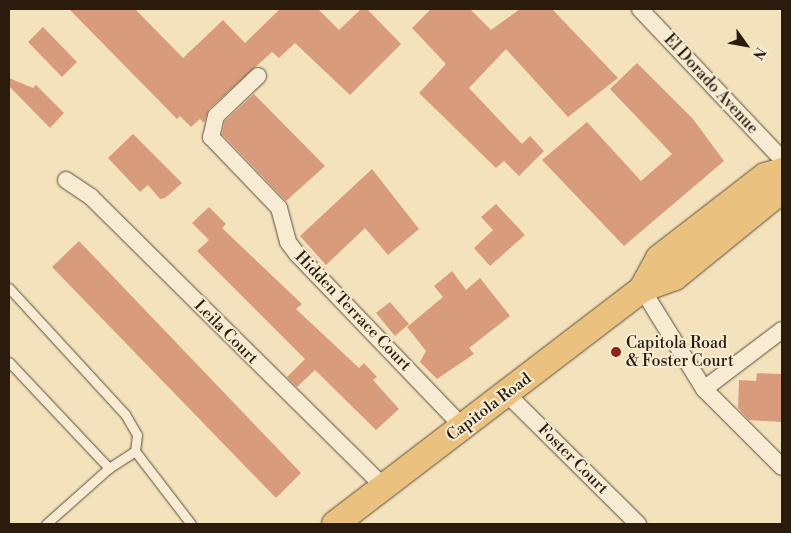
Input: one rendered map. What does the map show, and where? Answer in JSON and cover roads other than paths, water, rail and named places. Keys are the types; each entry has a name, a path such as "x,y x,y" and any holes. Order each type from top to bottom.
{"main road":[{"name":"Capitola Road","path":"642,289 659,258 765,176 782,171"},
{"name":"Capitola Road","path":"335,524 642,289 675,277 782,190"}],"street":[{"name":"El Dorado Avenue","path":"640,9 782,159"},
{"name":"Hidden Terrace Court","path":"258,76 216,116 211,137 279,208 288,242 297,254 463,427"},
{"name":"Leila Court","path":"66,180 91,197 384,487"},
{"path":"642,289 704,389 782,467"},
{"path":"704,389 782,330"},
{"name":"Foster Court","path":"507,394 638,524"}],"lane":[{"path":"9,288 125,414 137,436 135,451 191,524"},
{"path":"9,362 109,468"},
{"path":"46,524 109,468 135,451"}],"place":[{"name":"Capitola Road & Foster Court","path":"616,352"}]}
